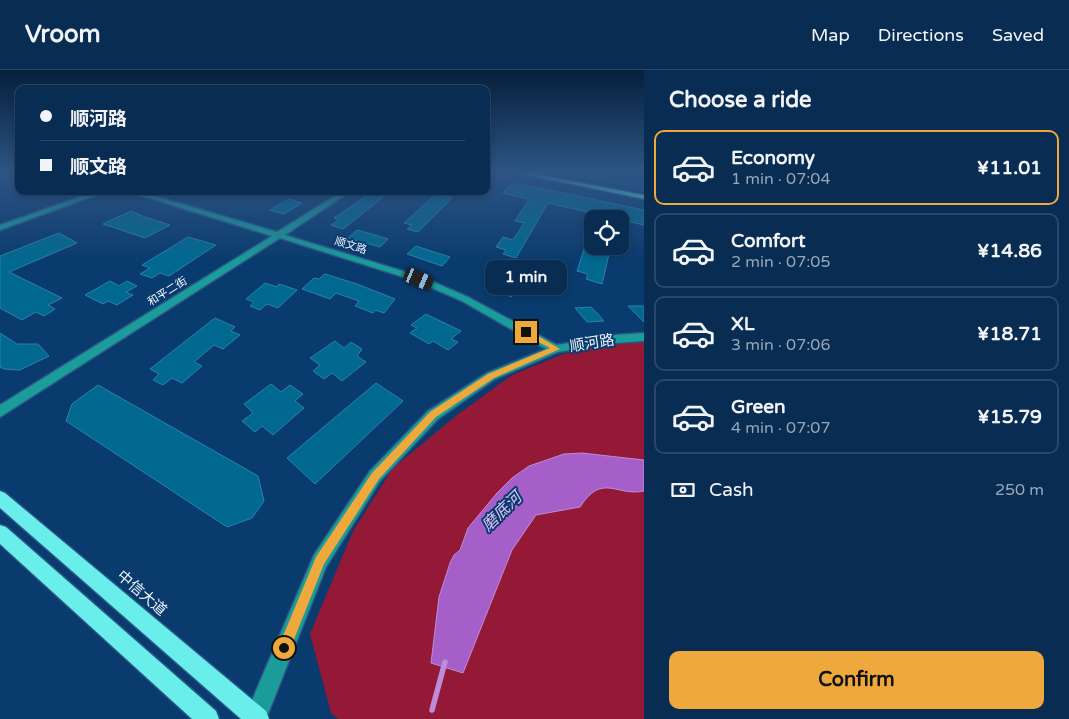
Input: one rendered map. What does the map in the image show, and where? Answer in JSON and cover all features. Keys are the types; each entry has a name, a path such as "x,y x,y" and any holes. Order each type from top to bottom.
{"main road":[{"name":"中信大道","path":"0,498 256,718"},
{"path":"0,533 208,719"}],"street":[{"path":"0,226 67,201"},
{"path":"0,226 73,201"},
{"name":"顺文路","path":"164,201 419,279 465,299 556,349"},
{"name":"和平二街","path":"0,412 332,201"},
{"name":"顺河路","path":"256,718 320,561 375,476 433,415 491,376 556,349 615,338 644,337"}],"shaded area":[{"path":"644,341 644,719 338,719 331,713 310,634 353,531 393,468 457,415 512,375 566,353 619,343"}],"water":[{"path":"582,453 644,460 644,491 634,492 603,488 588,497 580,507 536,515 512,550 463,673 431,663 439,597 450,563 454,555 460,550 468,528 497,493 512,478 529,466 564,454"}],"building":[{"path":"285,201 302,203 284,214 270,210"},
{"path":"359,201 378,201 343,229 331,225 339,220 334,218"},
{"path":"428,201 449,201 418,232 407,229 412,225 404,223"},
{"path":"528,201 602,201 644,210 644,225 629,222 629,210 584,211 548,203 516,258 503,254 506,250 496,247 503,237 513,240 524,223 515,221"},
{"path":"131,211 170,225 145,238 103,224"},
{"path":"357,230 388,239 380,247 348,238"},
{"path":"59,233 77,243 9,272 62,298 48,305 55,309 44,316 36,312 22,320 0,308 0,256"},
{"path":"188,237 216,245 169,276 160,273 152,278 140,274 150,268 142,265"},
{"path":"416,246 450,257 442,266 407,254"},
{"path":"584,249 584,255 609,255 602,284 586,279 588,274 577,271"},
{"path":"325,274 395,299 384,313 375,310 373,313 355,306 359,301 336,293 330,299 302,289 314,278 319,279"},
{"path":"496,276 523,288 511,297 484,283"},
{"path":"110,281 119,286 127,281 137,286 126,292 133,295 117,305 108,301 103,304 85,295"},
{"path":"265,283 277,287 279,284 297,290 278,308 267,304 260,310 250,306 254,302 246,299"},
{"path":"628,306 644,306 644,322"},
{"path":"591,307 604,321 587,322 575,308"},
{"path":"426,314 461,331 451,339 458,342 448,350 433,341 429,344 410,333 417,328 411,325"},
{"path":"215,318 235,327 231,331 240,335 223,349 214,345 194,362 202,366 182,383 172,378 163,385 153,380 159,374 150,369"},
{"path":"0,333 17,344 38,344 49,356 20,370 4,369 0,367"},
{"path":"335,341 344,348 351,342 362,349 357,356 366,362 342,381 332,373 324,379 313,371 320,365 310,358"},
{"path":"376,383 403,401 315,484 287,458"},
{"path":"271,384 281,392 290,385 303,394 295,401 304,408 273,435 262,426 255,432 242,421 253,413 244,404"},
{"path":"98,385 258,476 264,501 252,518 227,527 66,421 72,404"}],"waterway":[{"name":"磨底河","path":"432,710 445,662"}],"route":[{"path":"284,648 320,561 375,476 433,415 491,376 556,349 526,332"}]}
